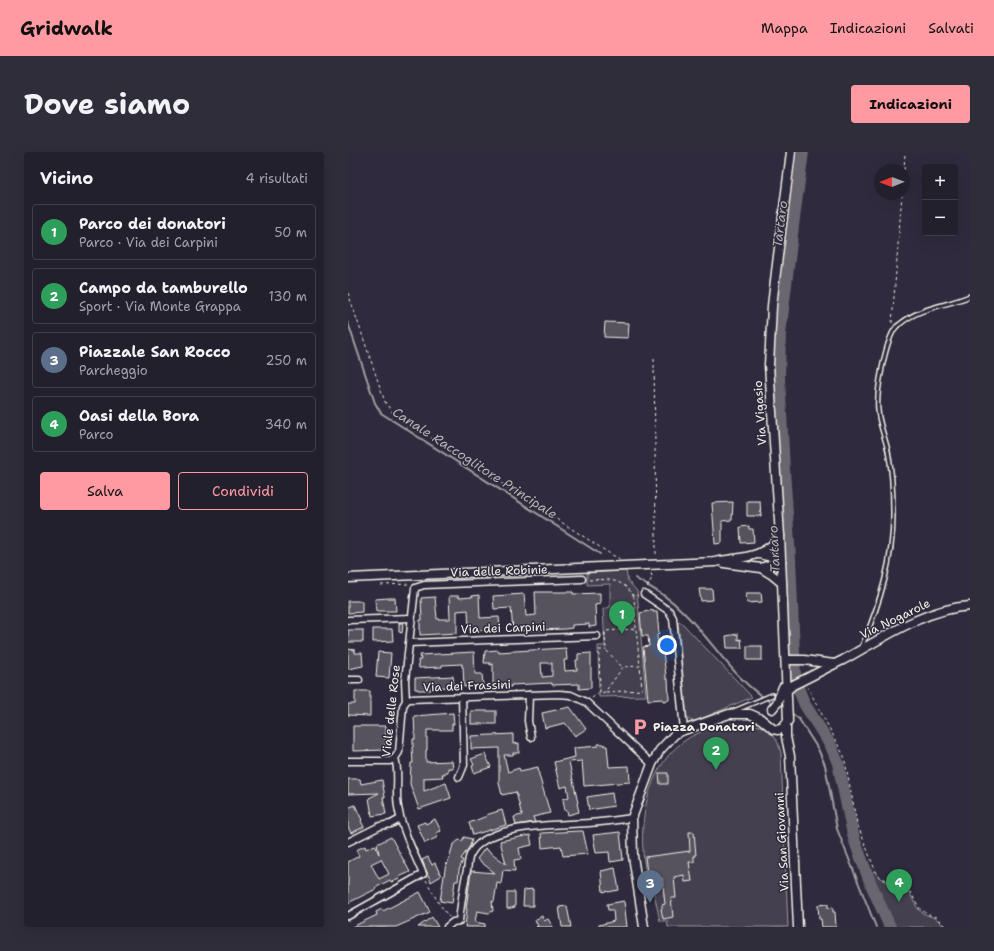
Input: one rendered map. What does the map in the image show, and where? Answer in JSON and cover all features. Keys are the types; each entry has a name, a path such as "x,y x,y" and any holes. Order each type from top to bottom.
{"street":[{"name":"Via Vigasio","path":"787,721 785,688 788,660 770,387 770,357 772,306 792,152"},
{"path":"348,578 653,567 715,562 759,554 773,545 780,536"},
{"path":"759,554 781,561"},
{"path":"761,568 781,561"},
{"path":"715,562 761,568 782,583"},
{"name":"Via delle Robinie","path":"417,587 424,585 582,579"},
{"name":"Viale delle Rose","path":"417,587 415,590 411,618 405,681 406,701 403,706 399,752 395,758 397,765 396,792 400,819 423,874"},
{"path":"645,591 669,611 673,618 684,730"},
{"name":"Via Nogarole","path":"785,688 804,680 821,667 834,664 908,625 937,612 970,606"},
{"path":"348,620 411,618"},
{"name":"Via dei Carpini","path":"409,643 597,636"},
{"path":"788,660 804,660 821,667"},
{"path":"348,680 359,680"},
{"name":"Via Vigasio","path":"767,718 785,688"},
{"name":"Via dei Frassini","path":"406,701 409,699 565,694 586,702 652,764"},
{"path":"529,695 528,721 531,737"},
{"path":"459,777 464,765 462,697"},
{"path":"644,927 633,856 632,818 652,764 660,750 675,734 729,714 750,714 767,718 781,729 787,721 784,711 780,709 767,718"},
{"name":"Via San Giovanni","path":"767,718 779,735 790,756"},
{"name":"Via San Giovanni","path":"787,721 786,737 790,756 798,927"},
{"path":"348,761 390,761 395,758"},
{"path":"447,927 457,923 470,856 478,843 492,836 520,829 557,824 589,823 632,818"},
{"path":"348,842 380,826 400,819"},
{"path":"348,916 423,874"}],"lane":[{"path":"861,649 882,590 889,564 893,528 893,490 891,468 878,409 878,388 888,346 894,329 909,316 920,311 970,296"},
{"path":"729,714 771,695"}],"path":[{"path":"904,164 905,152"},
{"path":"894,329 892,321 902,200"},
{"path":"348,293 385,402 393,413 612,555 620,559 624,559"},
{"path":"634,597 645,591 651,581 653,567 654,359"},
{"path":"582,579 615,580 623,585 634,597 642,690 600,692 586,702"},
{"path":"379,585 409,584 417,587"},
{"path":"605,631 636,629"},
{"path":"597,636 604,635 605,631"},
{"path":"605,631 606,650 623,668"},
{"path":"600,692 599,650 606,650"},
{"path":"606,692 623,668 640,666"},
{"path":"804,680 819,712 844,756 857,823 875,870 881,878 905,887 911,893 920,909 931,916 936,916 946,927"},
{"path":"423,874 438,902 457,923"}],"shaded area":[{"path":"626,571 628,581 637,591 646,696 599,697 598,646 605,646 603,609 610,607 610,584 587,585 587,573"},
{"path":"681,622 752,697 696,721 691,721 687,718 678,623"},
{"path":"730,724 748,724 763,727 774,736 781,753 788,927 668,927 667,921 660,921 652,884 647,881 643,858 644,820 650,789 656,774 665,761 675,749 687,739 713,728"},
{"path":"874,871 884,880 906,889 919,910 938,920 944,927 894,927 872,873"}],"building":[{"path":"605,322 629,323 628,338 604,337"},
{"path":"747,501 760,501 761,516 747,516"},
{"path":"733,502 732,520 722,521 722,543 715,544 712,503"},
{"path":"749,526 749,529 753,529 754,542 741,543 740,527"},
{"path":"699,589 712,589 713,600 701,601"},
{"path":"535,592 573,592 573,594 600,593 600,604 595,605 596,626 589,627 589,624 572,625 572,628 565,629 513,631 511,608 494,609 493,596 524,594 526,616 536,615"},
{"path":"746,593 761,593 762,602 747,603"},
{"path":"479,595 480,618 499,617 500,630 469,630 468,610 457,611 457,633 420,635 420,620 422,620 421,598 435,597 437,619 450,619 449,596 459,596 459,598"},
{"path":"395,598 396,611 376,611 375,599"},
{"path":"348,601 362,601 362,612 348,613"},
{"path":"653,610 653,612 657,612 659,634 657,635 658,645 662,644 666,679 668,679 669,700 663,701 663,699 648,700 643,647 649,646 648,636 642,636 640,613"},
{"path":"399,623 403,623 402,633 399,632"},
{"path":"373,629 392,629 393,641 373,642"},
{"path":"348,630 363,630 363,642 348,642"},
{"path":"738,634 738,640 741,639 742,648 727,648 726,636"},
{"path":"747,646 762,646 762,660 747,660"},
{"path":"566,648 567,660 564,660 565,671 577,670 576,660 578,660 578,654 591,653 591,688 579,689 579,684 552,685 552,683 511,685 511,687 493,686 493,664 490,665 490,663 484,663 485,651 498,650 498,652","holes":["541,663 552,663 552,676 542,677"]},
{"path":"348,649 355,650 355,653 362,653 363,666 348,669"},
{"path":"378,652 391,653 389,678 376,677"},
{"path":"474,652 475,674 482,674 483,685 464,687 462,664 419,668 418,660 421,660 420,655"},
{"path":"453,676 454,686 431,688 431,690 415,689 415,678"},
{"path":"355,691 370,691 370,716 348,715 348,704 355,704"},
{"path":"570,707 586,729 575,736 565,723 545,728 542,713"},
{"path":"471,711 496,711 496,724 471,724"},
{"path":"453,713 454,724 452,724 452,730 427,730 426,762 452,761 453,768 448,768 448,772 442,774 443,777 424,778 424,791 446,783 451,798 419,809 410,784 411,763 413,763 412,747 413,739 415,739 414,716"},
{"path":"353,726 386,726 385,750 353,751"},
{"path":"513,734 513,744 519,743 519,753 504,755 508,772 519,768 520,771 538,767 550,813 533,817 535,822 516,825 514,817 522,815 516,792 502,795 499,783 499,748 471,749 471,736"},
{"path":"598,744 604,744 607,746 609,767 629,766 630,782 584,786 582,761 569,762 579,812 568,815 567,810 565,811 563,799 569,797 567,786 560,788 554,762 575,757 574,748 598,746"},
{"path":"485,754 491,767 474,773 472,766 474,765 471,759"},
{"path":"659,773 668,773 668,784 660,784"},
{"path":"348,779 360,779 361,784 382,780 386,814 372,816 369,798 379,793 348,794"},
{"path":"612,793 614,806 589,810 587,797"},
{"path":"355,805 364,827 351,833 348,827 348,808"},
{"path":"502,810 506,825 473,835 469,823 487,816 486,815"},
{"path":"435,819 441,831 436,833 438,837 425,843 417,825 425,822 426,824"},
{"path":"583,831 588,854 563,856 561,846 542,848 541,833"},
{"path":"620,832 623,860 610,862 609,852 596,853 593,835"},
{"path":"689,832 694,832 696,856 694,856 694,862 689,862 692,881 685,882 684,875 674,877 676,898 671,898 673,917 663,919 661,909 662,905 665,904 662,878 648,880 645,857 690,851"},
{"path":"530,835 532,845 519,848 521,859 514,860 515,871 503,870 501,884 497,883 494,902 492,901 493,911 489,913 477,911 475,922 485,924 485,927 465,927 471,871 495,873 477,859 485,848 506,864 500,841"},
{"path":"391,837 410,872 399,877 400,879 391,882 390,880 348,903 348,862 359,856 356,850 365,846 366,849 375,845 379,854 377,844","holes":["381,859 389,874 379,879 371,864"]},
{"path":"464,837 472,839 470,846 461,859 463,860 459,870 458,881 455,881 452,903 440,901 446,863 447,865 453,845 459,840 462,841"},
{"path":"428,857 432,865 435,863 441,876 431,882 422,860"},
{"path":"615,868 619,890 603,892 601,871"},
{"path":"533,889 533,906 523,906 524,890"},
{"path":"420,892 430,912 396,927 352,927 377,915 376,912 382,909 383,911"},
{"path":"507,892 515,892 515,907 507,909"},
{"path":"624,901 627,927 599,927 599,925 614,921 613,910 608,910 607,904"},
{"path":"828,904 828,908 833,907 833,912 835,912 836,927 822,927 821,919 819,919 818,905"},
{"path":"567,906 571,927 562,927 559,907"},
{"path":"542,916 544,921 548,919 553,927 536,927 538,926 535,920"},
{"path":"432,917 438,927 418,927"}],"waterway":[{"name":"Tartaro","path":"803,152 780,334 779,377 790,558 795,676 805,705 831,746 838,763 854,839 870,882 890,927"},
{"name":"Canale Raccoglitore Principale","path":"348,323 375,403 381,413 600,554"},
{"name":"Canale Raccoglitore Principale","path":"635,578 671,600 693,622 735,672 760,695 774,704"},
{"name":"Canale Raccoglitore Principale","path":"790,712 799,719 818,749 825,765 837,829 876,927"}],"place":[{"name":"Parco dei donatori","path":"622,634"},
{"name":"Piazza Donatori","path":"640,727"},
{"name":"Campo da tamburello","path":"716,770"},
{"name":"Oasi della Bora","path":"899,902"},
{"name":"Piazzale San Rocco","path":"650,903"}]}
